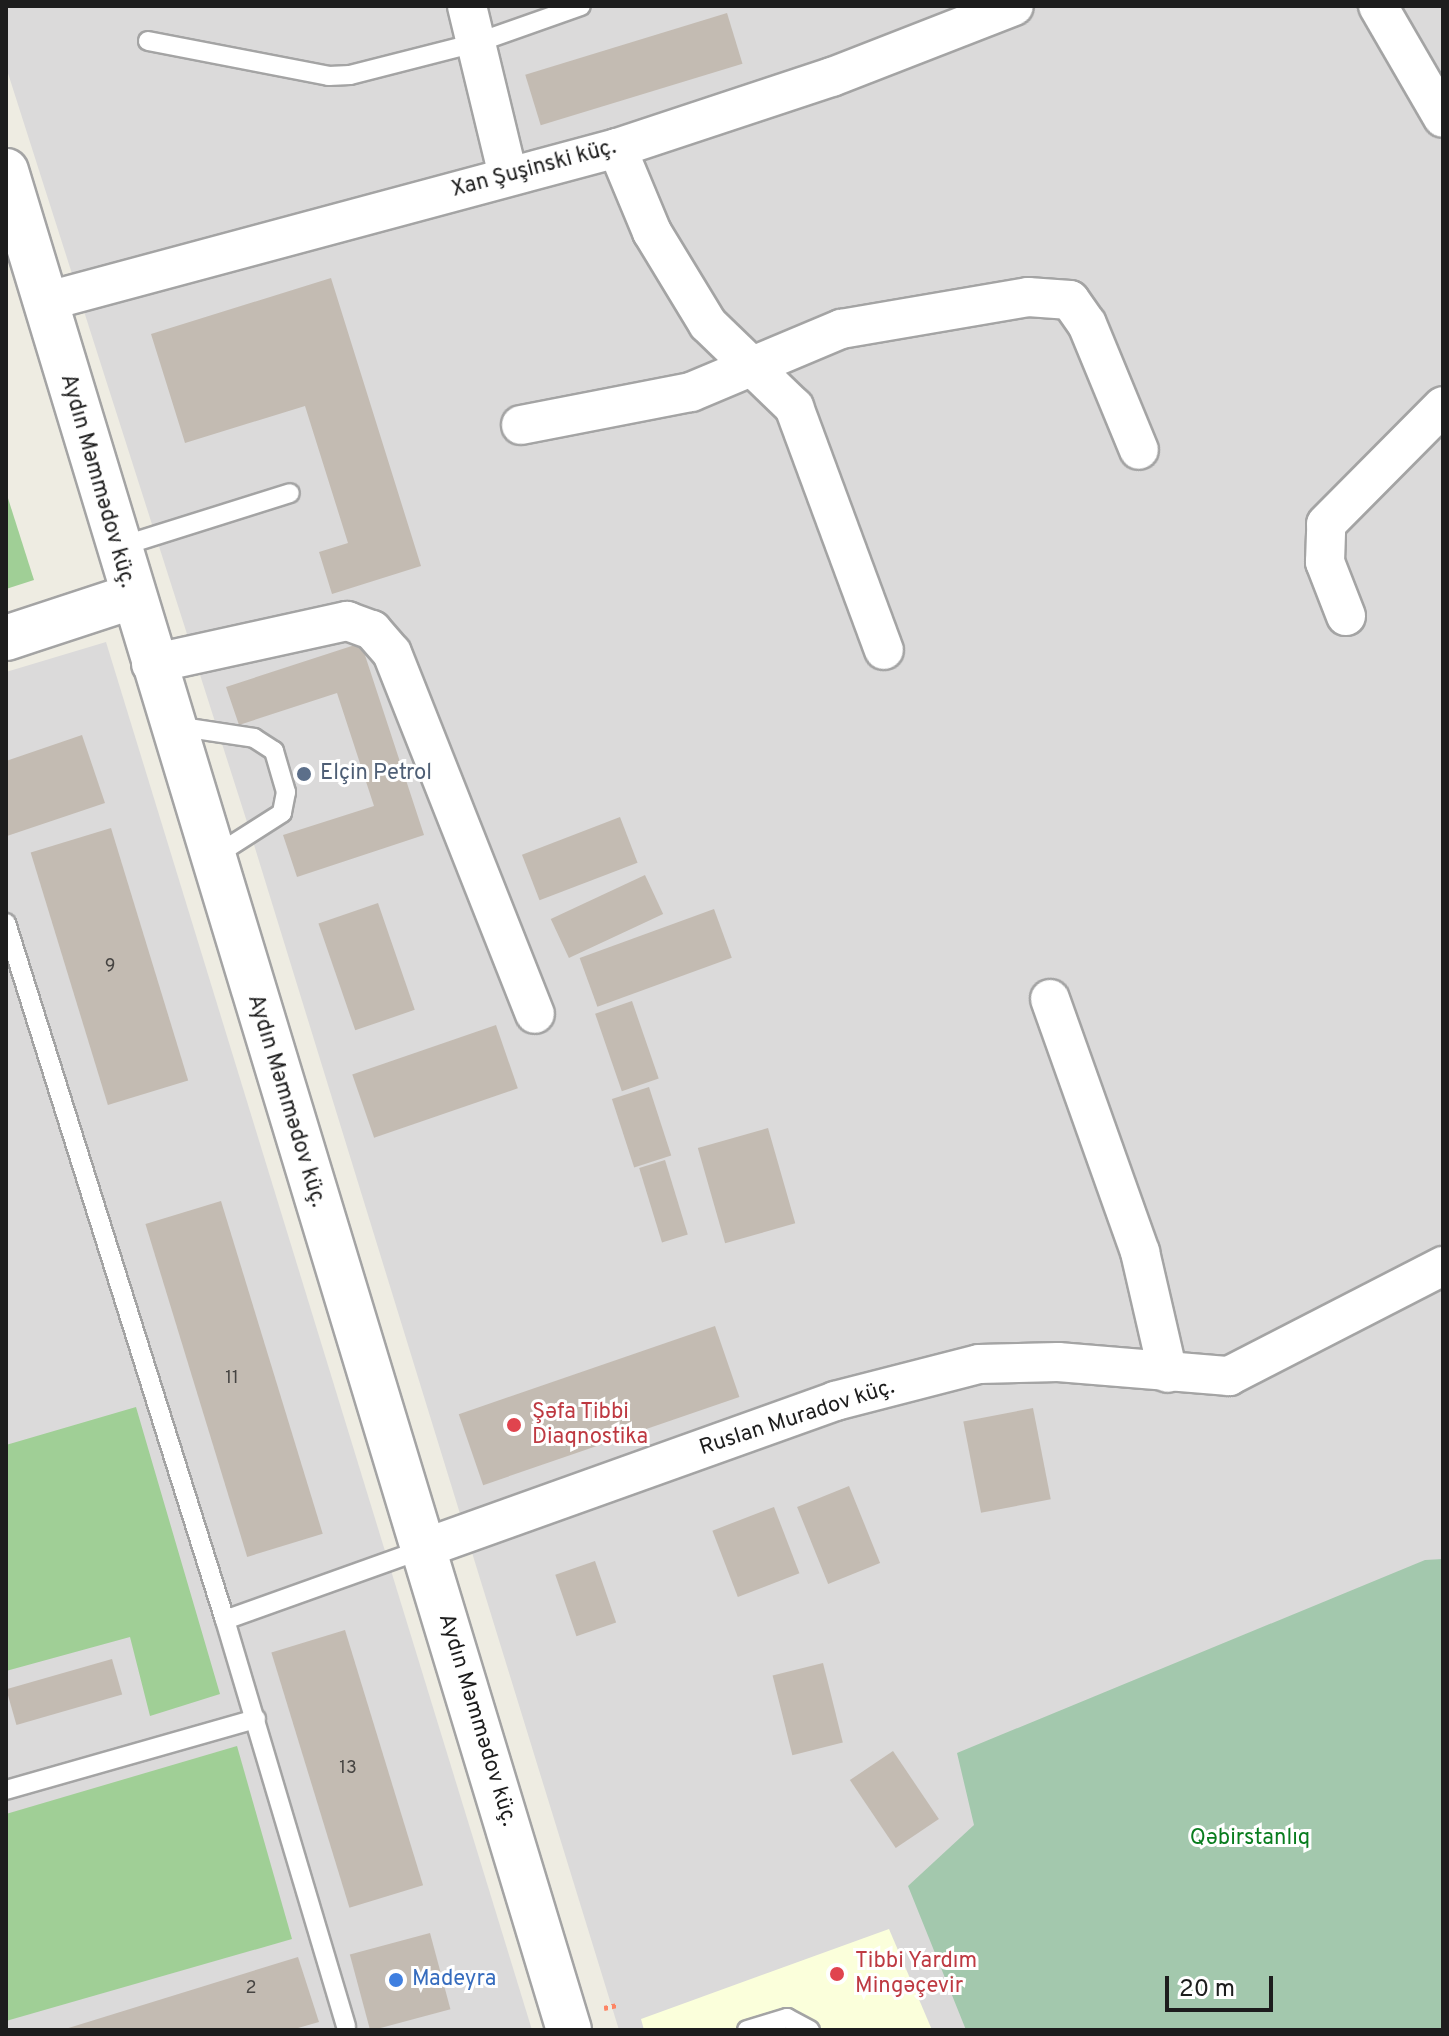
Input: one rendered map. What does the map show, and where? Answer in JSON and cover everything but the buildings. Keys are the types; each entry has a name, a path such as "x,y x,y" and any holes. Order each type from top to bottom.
{"street":[{"path":"467,6 508,175"},
{"name":"Xan Şuşinski küç.","path":"44,302 617,148 832,77 1014,6"},
{"path":"1378,6 1443,118"},
{"path":"617,148 652,232 708,324 753,363 794,407 884,650"},
{"name":"Aydın Məmmədov küç.","path":"6,171 151,664 425,1548 569,2030"},
{"path":"521,425 649,404 841,329 1028,297 1070,300 1087,324 1139,450"},
{"path":"1346,616 1325,562 1326,524 1443,406"},
{"path":"6,638 131,597"},
{"path":"151,664 347,621 372,630 392,653 535,1014"},
{"path":"1050,999 1140,1252 1168,1373"},
{"name":"Ruslan Muradov küç.","path":"425,1548 835,1401 979,1364 1058,1362 1210,1379 1252,1367 1443,1266"}],"lane":[{"path":"148,41 329,76 476,43 581,6"},
{"path":"117,548 290,493"},
{"path":"170,725 254,738 274,751 286,792 282,813 211,858"},
{"path":"6,923 256,1719 346,2026"},
{"path":"225,1620 425,1548"},
{"path":"6,1790 256,1719"},
{"path":"747,2030 787,2018 810,2030"}],"shaded area":[{"path":"6,6 1443,6 1443,2030 619,2030 247,822 6,67"},
{"path":"106,642 532,2030 6,2030 6,672"},
{"name":"Tibbi Yardım Mingəçevir","path":"889,1929 932,2030 644,2030 641,2019"}],"green space":[{"path":"6,492 34,580 6,589"},
{"path":"136,1407 220,1694 150,1716 130,1637 6,1671 6,1445"},
{"name":"Qəbirstanlıq","path":"1443,1559 1443,2030 966,2030 908,1886 974,1825 957,1753 1425,1560"},
{"path":"237,1746 292,1939 6,2021 6,1814"}],"place":[{"name":"Elçin Petrol","path":"304,774"},
{"name":"Şəfa Tibbi Diaqnostika","path":"514,1425"},
{"name":"Tibbi Yardım Mingəçevir","path":"837,1974"},
{"name":"Madeyra","path":"396,1980"}]}
